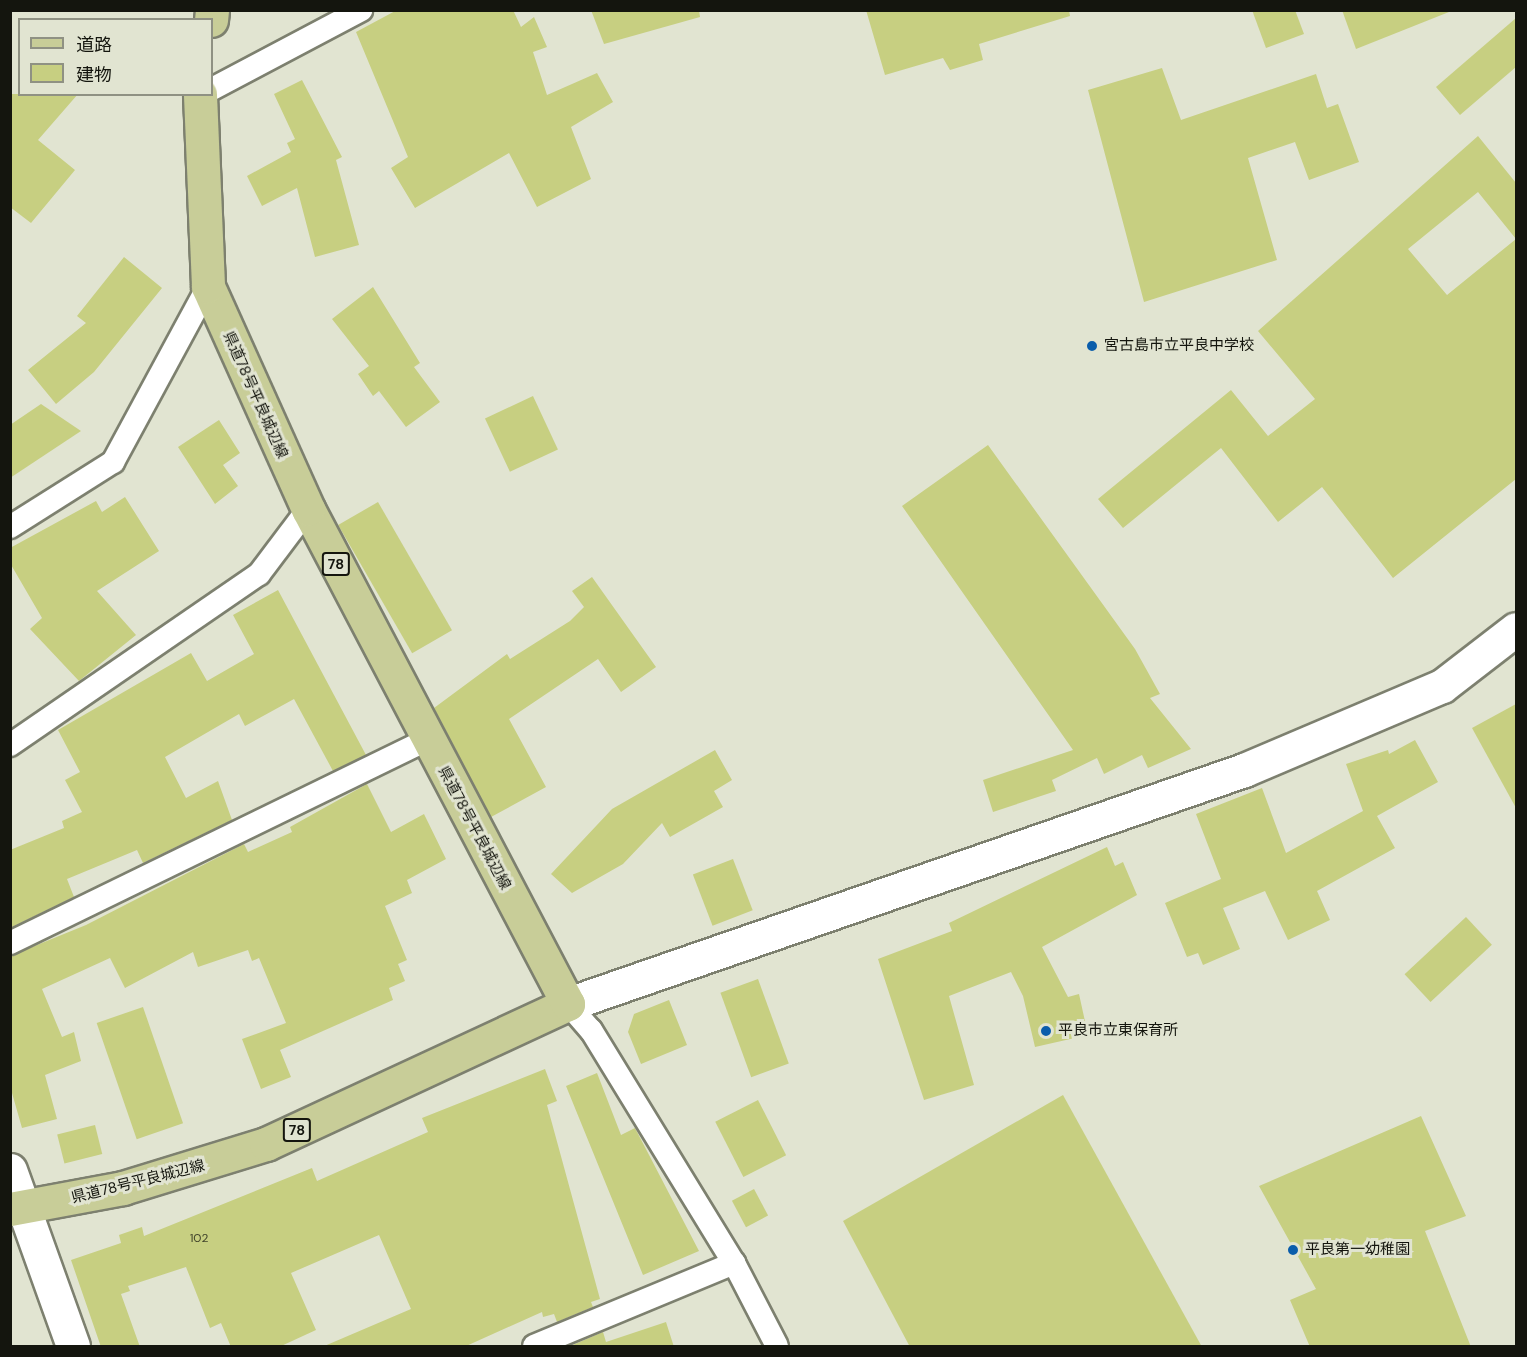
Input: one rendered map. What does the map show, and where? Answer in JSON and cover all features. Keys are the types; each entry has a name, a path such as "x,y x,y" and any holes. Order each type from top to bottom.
{"main road":[{"name":"県道78号平良城辺線","path":"17,1209 146,1182 267,1144 568,1004 427,740 308,509 208,286 203,96"}],"street":[{"path":"213,88 362,10"},
{"path":"10,527 113,462 208,286"},
{"path":"10,745 260,574 308,509"},
{"path":"777,1347 734,1263 591,1030 568,1004 1244,770 1442,686 1516,629"},
{"path":"10,943 427,740"},
{"path":"10,1170 17,1209 73,1347"},
{"path":"534,1347 734,1263"}],"building":[{"path":"397,10 513,10 521,27 534,17 547,47 533,52 547,95 597,73 613,102 571,127 591,179 537,207 509,153 415,208 391,168 408,157 356,32"},
{"path":"591,10 699,10 700,17 604,44"},
{"path":"866,10 1069,10 1070,16 979,44 983,60 950,70 943,58 885,75"},
{"path":"1252,10 1295,10 1304,34 1266,48"},
{"path":"1342,10 1449,10 1449,12 1356,49"},
{"path":"1516,18 1516,67 1460,115 1436,87"},
{"path":"1162,68 1181,120 1316,74 1327,108 1338,104 1359,162 1309,180 1295,142 1248,158 1277,260 1144,302 1088,90"},
{"path":"302,80 342,157 336,160 359,245 315,257 297,188 262,206 247,176 291,152 287,143 295,139 274,94"},
{"path":"10,94 76,96 38,140 75,170 31,223 10,207"},
{"path":"1478,136 1516,183 1516,239 1516,479 1393,578 1322,487 1278,522 1221,448 1123,528 1098,499 1231,390 1268,436 1315,399 1258,331","holes":["1478,192 1516,239 1447,295 1408,249"]},
{"path":"124,257 162,288 94,372 56,404 28,370 86,323 77,316"},
{"path":"373,287 420,363 414,367 440,402 406,427 379,391 373,396 358,374 369,366 332,319"},
{"path":"533,396 558,449 510,472 485,418"},
{"path":"41,404 81,431 10,478 10,425"},
{"path":"219,420 240,453 223,465 238,486 215,504 178,447"},
{"path":"988,445 1135,649 1160,694 1150,698 1191,749 1148,768 1142,755 1104,774 1097,758 1052,780 1056,791 993,812 983,780 1073,750 902,506"},
{"path":"125,497 159,551 97,591 136,635 79,681 30,629 42,618 10,563 10,548 96,501 102,512"},
{"path":"378,502 452,630 412,653 338,525"},
{"path":"592,577 656,667 621,692 598,659 509,719 546,787 491,817 434,708 507,654 510,659 570,621 584,607 572,591"},
{"path":"278,590 366,755 333,771 294,699 245,726 239,714 165,757 186,798 218,781 232,820 143,863 137,850 67,879 74,897 10,928 10,850 64,828 62,821 82,812 65,780 80,772 58,730 191,653 207,681 254,654 233,615"},
{"path":"1516,704 1516,808 1472,728"},
{"path":"1415,740 1438,782 1377,816 1395,848 1317,891 1330,920 1288,940 1265,891 1223,908 1240,949 1203,965 1198,953 1187,957 1165,903 1221,879 1196,814 1262,788 1286,853 1363,811 1346,764 1388,750 1389,754"},
{"path":"715,750 732,780 714,791 723,807 670,837 662,823 623,864 572,893 551,874 612,809"},
{"path":"367,784 391,832 424,814 446,859 407,880 412,893 385,906 407,960 398,964 405,981 389,988 393,1000 280,1050 291,1077 261,1089 242,1039 286,1023 259,958 252,961 248,950 198,967 193,952 125,988 110,958 42,989 62,1037 74,1032 81,1061 45,1075 57,1119 22,1128 10,1086 10,956 86,925 244,844 248,852 292,832 290,827"},
{"path":"1107,847 1115,866 1123,862 1137,895 1042,947 1068,997 1079,994 1088,1035 1035,1047 1023,996 1011,972 949,996 974,1085 924,1100 878,959 952,931 949,923"},
{"path":"733,859 753,910 713,926 693,874"},
{"path":"1466,917 1492,945 1430,1002 1405,974"},
{"path":"758,979 789,1064 751,1077 720,993"},
{"path":"669,1000 687,1045 641,1064 628,1032 634,1014"},
{"path":"143,1007 183,1123 137,1139 97,1023"},
{"path":"545,1069 557,1101 547,1105 600,1299 591,1302 593,1307 557,1322 554,1314 543,1317 542,1312 464,1347 322,1347 411,1309 379,1235 291,1273 316,1330 279,1347 231,1347 221,1323 210,1328 186,1267 128,1286 130,1291 121,1294 140,1347 101,1347 71,1260 121,1243 119,1235 142,1227 144,1236 312,1168 317,1181 428,1132 422,1118"},
{"path":"597,1073 621,1135 635,1128 699,1251 643,1275 566,1086"},
{"path":"1063,1095 1202,1347 910,1347 843,1221"},
{"path":"758,1100 786,1155 743,1177 715,1122"},
{"path":"1421,1116 1466,1216 1425,1231 1471,1347 1310,1347 1290,1300 1316,1289 1259,1186"},
{"path":"95,1125 102,1154 64,1164 57,1134"},
{"path":"754,1189 768,1215 746,1227 732,1201"},
{"path":"666,1322 674,1347 568,1347 603,1332 606,1342"}],"place":[{"name":"宮古島市立平良中学校","path":"1092,346"},
{"name":"平良市立東保育所","path":"1046,1031"},
{"name":"平良第一幼稚園","path":"1293,1250"}]}
